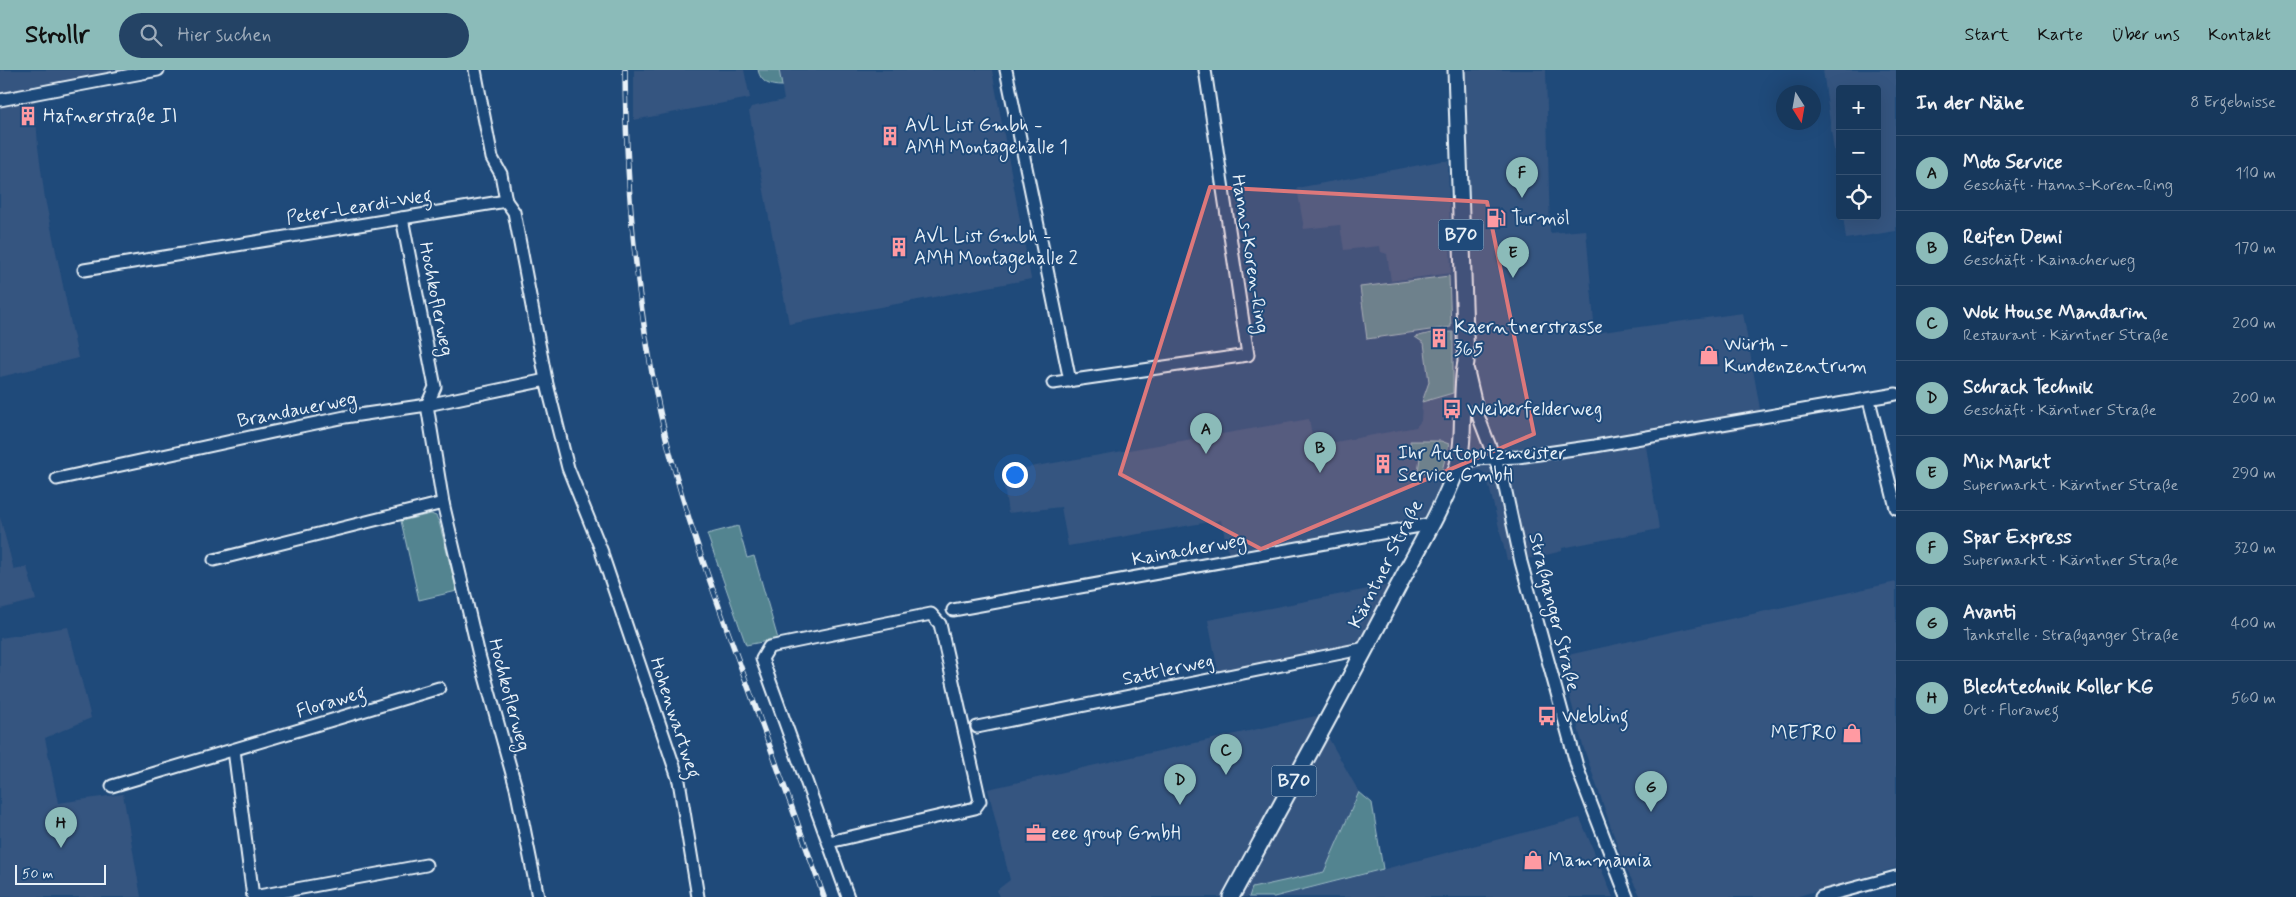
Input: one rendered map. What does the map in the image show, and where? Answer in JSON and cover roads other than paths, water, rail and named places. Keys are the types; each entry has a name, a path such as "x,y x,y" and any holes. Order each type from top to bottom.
{"main road":[{"name":"Kärntner Straße","path":"1231,897 1366,648 1431,524 1456,470 1461,447 1462,384 1466,362 1456,70"}],"street":[{"path":"0,100 158,70"},
{"path":"474,70 492,158 501,174 506,200 514,212 546,380"},
{"path":"1006,70 1070,381"},
{"name":"Hanns-Koren-Ring","path":"1053,383 1248,355 1205,70"},
{"name":"Peter-Leardi-Weg","path":"84,270 506,200"},
{"name":"Hochkoflerweg","path":"402,218 435,387 427,405 443,503 479,655 516,788 538,897"},
{"name":"Straßganger Straße","path":"1466,362 1479,418 1504,483 1521,562 1578,770 1627,897"},
{"name":"Brandauerweg","path":"56,479 307,425 427,405 546,380"},
{"name":"Hohenwartweg","path":"546,380 568,468 602,553 679,781 698,897"},
{"path":"1456,470 1474,459 1518,457 1595,446 1896,394"},
{"path":"1869,400 1896,508"},
{"path":"214,560 443,503"},
{"name":"Kainacherweg","path":"953,610 1431,524"},
{"path":"829,842 975,808 980,801 940,624 931,614 769,647 762,659 848,897"},
{"name":"Sattlerweg","path":"977,727 1366,648"},
{"name":"Floraweg","path":"112,786 439,688"},
{"path":"234,750 253,897 426,865"},
{"path":"1822,897 1896,877"}],"railway":[{"path":"625,70 627,156 638,284 651,370 660,412 685,507 706,570 824,897"}],"place":[{"name":"Hafnerstraße II","path":"28,116"},
{"name":"AVL List Gmbh - AMH Montagehalle 1","path":"890,136"},
{"name":"Spar Express","path":"1522,198"},
{"name":"Turmöl","path":"1496,218"},
{"name":"AVL List Gmbh - AMH Montagehalle 2","path":"899,247"},
{"name":"Mix Markt","path":"1513,278"},
{"name":"Kaerntnerstrasse 365","path":"1439,338"},
{"name":"Würth - Kundenzentrum","path":"1709,355"},
{"name":"Weiberfelderweg","path":"1452,409"},
{"name":"Moto Service","path":"1206,454"},
{"name":"Ihr Autoputzmeister Service GmbH","path":"1383,464"},
{"name":"Reifen Demi","path":"1320,473"},
{"name":"Webling","path":"1547,716"},
{"name":"METRO","path":"1852,733"},
{"name":"Wok House Mandarin","path":"1226,775"},
{"name":"Schrack Technik","path":"1180,805"},
{"name":"Avanti","path":"1651,812"},
{"name":"eee group GmbH","path":"1036,833"},
{"name":"Blechtechnik Koller KG","path":"61,848"},
{"name":"Mammamia","path":"1533,860"}]}
